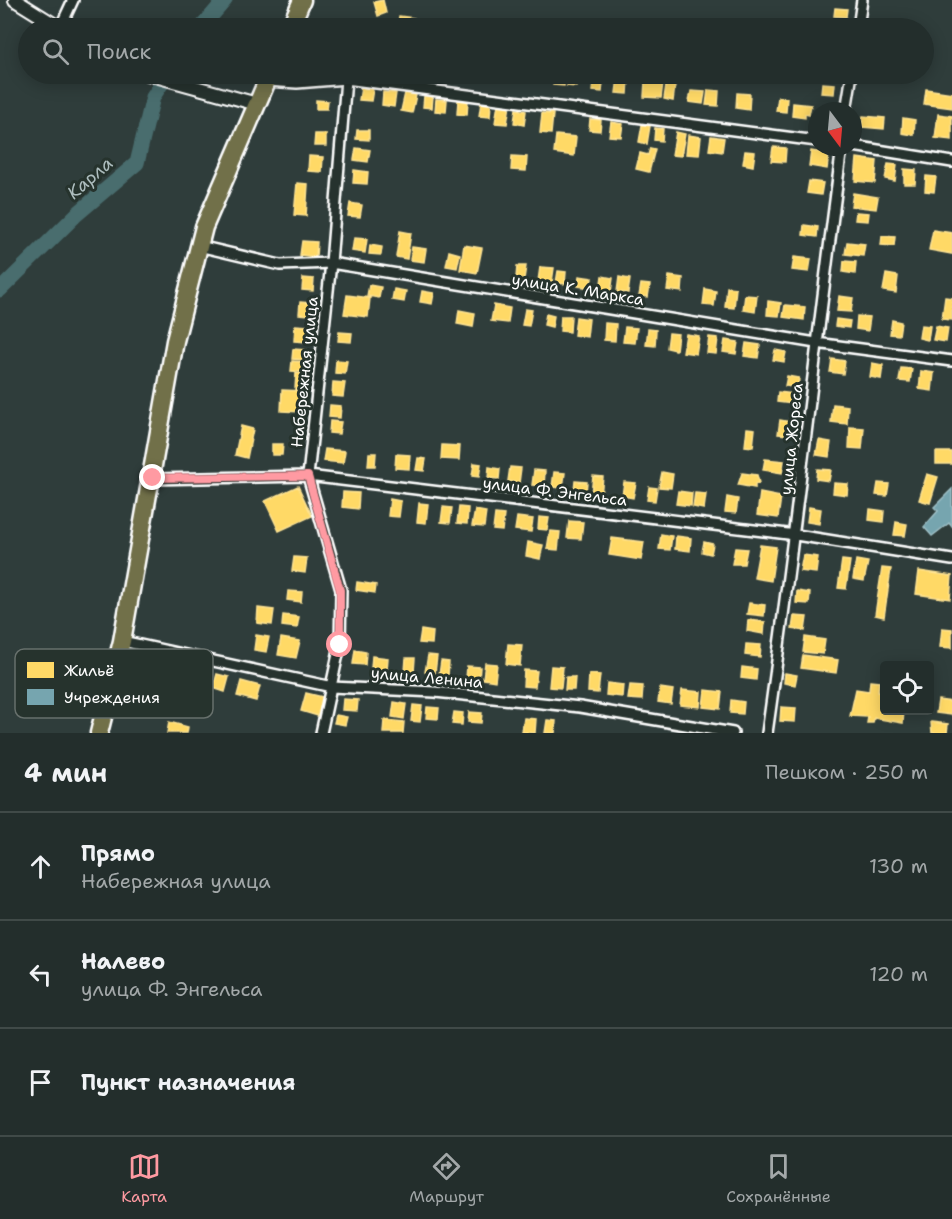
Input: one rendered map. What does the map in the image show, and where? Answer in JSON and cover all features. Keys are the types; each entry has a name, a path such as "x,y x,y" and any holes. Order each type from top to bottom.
{"highway":[{"path":"294,18 302,0"},
{"path":"120,649 153,478 176,341 199,246 204,227 265,84"},
{"path":"99,733 103,718"}],"street":[{"path":"15,0 44,18"},
{"path":"65,18 73,0"},
{"path":"859,18 862,0"},
{"path":"181,84 257,104"},
{"name":"Набережная улица","path":"321,733 340,645 340,590 308,476 331,263 346,84"},
{"path":"384,84 808,140"},
{"path":"847,102 850,84"},
{"path":"862,147 952,162"},
{"name":"улица Жореса","path":"767,733 796,535 816,343 841,156"},
{"name":"улица К. Маркса","path":"199,246 280,265 331,263 816,343 952,362"},
{"name":"улица Ф. Энгельса","path":"153,478 308,476 796,535 952,560"},
{"name":"улица Ленина","path":"122,641 159,649"},
{"name":"улица Ленина","path":"213,661 332,687 435,692 580,707 733,733"}],"building: Жильё":[{"path":"383,0 386,13 378,16 374,2"},
{"path":"835,8 847,9 846,17 834,16"},
{"path":"567,84 576,84 576,87 567,86"},
{"path":"593,84 603,84 602,92 592,91"},
{"path":"617,84 629,84 628,94 616,93"},
{"path":"645,84 663,84 661,98 644,97"},
{"path":"822,84 835,84 834,94 821,93"},
{"path":"666,85 675,86 673,101 664,99"},
{"path":"361,87 373,89 371,101 359,100"},
{"path":"926,89 952,93 952,108 924,104"},
{"path":"708,90 719,91 718,106 706,105"},
{"path":"691,91 705,92 703,104 689,102"},
{"path":"383,92 396,93 394,107 382,105"},
{"path":"405,93 416,95 412,113 401,111"},
{"path":"737,93 750,94 749,110 736,108"},
{"path":"424,96 433,97 432,108 423,107"},
{"path":"778,97 787,98 786,112 776,111"},
{"path":"436,99 447,100 446,112 435,111"},
{"path":"316,100 328,101 327,109 316,109"},
{"path":"458,100 468,101 467,115 457,114"},
{"path":"481,102 491,103 490,117 479,116"},
{"path":"793,103 808,105 808,115 805,114 805,118 792,116"},
{"path":"498,104 510,105 507,124 495,123"},
{"path":"516,109 526,111 524,125 514,123"},
{"path":"542,113 553,114 551,134 540,133"},
{"path":"938,114 952,116 952,140 935,138"},
{"path":"863,116 885,118 884,129 862,127"},
{"path":"903,118 915,120 914,135 902,133"},
{"path":"590,119 601,120 600,131 589,130"},
{"path":"611,122 623,124 621,137 609,136"},
{"path":"642,125 650,126 647,144 639,142"},
{"path":"655,128 663,129 662,141 654,140"},
{"path":"357,130 369,130 369,140 356,139"},
{"path":"676,132 685,134 681,156 672,155"},
{"path":"315,134 326,134 326,146 314,146"},
{"path":"556,135 576,137 574,156 554,153"},
{"path":"688,135 701,137 699,155 686,154"},
{"path":"711,136 724,138 722,152 709,150"},
{"path":"773,147 786,148 785,162 771,161"},
{"path":"356,148 370,150 368,162 354,160"},
{"path":"650,148 655,149 649,172 636,169 640,153 648,155"},
{"path":"745,151 755,152 753,166 743,164"},
{"path":"309,156 323,157 322,172 308,171"},
{"path":"512,156 527,157 526,171 511,170"},
{"path":"810,156 829,156 827,169 809,166"},
{"path":"857,158 877,161 875,183 855,181"},
{"path":"888,164 897,165 895,181 885,179"},
{"path":"904,169 916,170 915,184 904,184"},
{"path":"354,170 368,172 367,184 353,183"},
{"path":"926,176 936,177 934,192 925,191"},
{"path":"809,181 823,183 821,195 807,193"},
{"path":"297,183 308,184 306,216 294,215"},
{"path":"853,193 878,197 876,209 851,206"},
{"path":"350,203 362,205 360,217 348,216"},
{"path":"856,212 869,213 868,221 855,220"},
{"path":"804,225 818,227 817,237 803,235"},
{"path":"933,230 952,233 952,254 929,250"},
{"path":"400,231 411,233 407,259 396,257"},
{"path":"882,236 895,237 894,246 881,245"},
{"path":"354,238 367,239 365,253 352,251"},
{"path":"302,241 317,242 316,257 300,255"},
{"path":"847,242 865,244 863,256 845,254"},
{"path":"370,245 382,247 381,255 369,254"},
{"path":"464,245 482,248 477,273 460,270"},
{"path":"412,247 426,249 424,262 410,260"},
{"path":"449,251 460,254 457,268 446,266"},
{"path":"794,257 811,259 809,272 792,270"},
{"path":"844,261 856,262 855,274 843,272"},
{"path":"517,266 526,266 524,279 516,278"},
{"path":"540,267 554,268 552,282 538,281"},
{"path":"558,271 566,272 565,284 556,283"},
{"path":"886,274 898,276 896,293 883,291"},
{"path":"579,276 592,278 591,288 578,286"},
{"path":"602,276 613,278 611,292 600,291"},
{"path":"669,276 683,278 682,292 667,290"},
{"path":"619,277 630,279 628,293 617,292"},
{"path":"303,278 314,279 313,291 302,290"},
{"path":"641,284 650,285 648,297 639,296"},
{"path":"369,285 381,287 379,298 367,296"},
{"path":"727,287 736,288 734,308 725,307"},
{"path":"394,289 406,291 404,302 392,300"},
{"path":"705,289 716,291 714,306 703,305"},
{"path":"422,291 434,293 432,304 420,302"},
{"path":"347,295 370,298 368,317 344,314"},
{"path":"745,295 757,296 755,312 743,310"},
{"path":"839,296 853,298 851,312 837,311"},
{"path":"945,297 952,298 952,320 942,319"},
{"path":"768,301 781,303 779,316 767,315"},
{"path":"300,302 311,303 310,315 299,314"},
{"path":"494,305 510,308 508,323 491,321"},
{"path":"785,305 805,307 804,320 783,317"},
{"path":"525,309 532,310 529,326 522,325"},
{"path":"459,310 475,313 473,327 457,324"},
{"path":"546,314 554,316 552,327 544,325"},
{"path":"561,316 571,316 570,332 560,331"},
{"path":"857,316 870,317 868,331 856,329"},
{"path":"576,317 589,319 587,337 574,335"},
{"path":"836,319 850,321 849,328 835,326"},
{"path":"892,320 901,322 899,335 890,334"},
{"path":"605,323 616,324 615,341 604,340"},
{"path":"295,325 309,326 308,342 294,341"},
{"path":"921,325 930,326 928,340 919,338"},
{"path":"936,326 948,328 946,342 933,340"},
{"path":"625,327 637,328 635,343 623,342"},
{"path":"648,329 656,330 655,346 646,345"},
{"path":"339,332 352,333 351,342 338,341"},
{"path":"669,333 678,334 676,350 667,348"},
{"path":"686,334 699,336 696,354 683,352"},
{"path":"709,337 718,338 716,354 707,353"},
{"path":"725,340 738,342 736,354 723,352"},
{"path":"746,343 760,345 758,358 744,356"},
{"path":"293,349 307,350 306,360 292,359"},
{"path":"775,350 786,352 784,362 773,360"},
{"path":"832,359 845,361 843,374 830,372"},
{"path":"336,360 347,361 345,374 335,373"},
{"path":"292,361 306,362 305,372 291,371"},
{"path":"872,363 883,365 881,379 870,377"},
{"path":"901,368 912,369 910,382 899,381"},
{"path":"921,371 934,373 932,391 919,389"},
{"path":"296,373 306,374 305,390 295,389"},
{"path":"787,376 799,378 798,388 785,386"},
{"path":"333,382 345,383 343,397 332,396"},
{"path":"282,390 304,391 302,412 281,411"},
{"path":"778,392 794,394 793,404 777,402"},
{"path":"833,404 848,406 847,424 831,422"},
{"path":"330,405 341,406 340,418 329,417"},
{"path":"780,420 791,422 790,435 778,434"},
{"path":"330,421 341,422 339,434 329,433"},
{"path":"241,426 253,429 247,458 235,455"},
{"path":"850,427 864,428 862,449 849,448"},
{"path":"747,428 755,429 753,447 745,446"},
{"path":"819,440 831,442 829,457 816,455"},
{"path":"272,444 283,444 282,455 272,455"},
{"path":"442,445 460,446 459,460 441,459"},
{"path":"325,449 345,451 343,463 323,461"},
{"path":"936,452 952,452 952,464 936,464"},
{"path":"369,453 376,453 375,466 368,466"},
{"path":"396,454 410,455 409,469 395,468"},
{"path":"418,458 426,459 424,471 416,470"},
{"path":"765,459 784,461 782,473 763,470"},
{"path":"474,463 481,464 479,477 472,476"},
{"path":"489,467 500,469 499,479 488,478"},
{"path":"510,467 521,468 519,483 508,481"},
{"path":"817,469 831,470 829,481 816,479"},
{"path":"534,470 545,471 544,486 532,485"},
{"path":"554,472 565,473 563,488 552,487"},
{"path":"662,472 673,474 671,488 659,487"},
{"path":"742,473 757,475 759,483 755,484 755,488 738,485"},
{"path":"927,474 938,477 930,503 919,500"},
{"path":"593,476 603,477 601,495 591,494"},
{"path":"575,481 587,482 586,492 574,491"},
{"path":"624,482 636,483 633,498 622,496"},
{"path":"834,483 848,484 847,495 833,493"},
{"path":"878,483 889,484 887,496 876,495"},
{"path":"298,486 312,516 279,531 265,501"},
{"path":"649,487 657,488 655,501 647,500"},
{"path":"678,491 692,493 691,506 676,504"},
{"path":"343,492 359,493 358,509 342,507"},
{"path":"695,493 706,494 704,509 693,507"},
{"path":"760,493 781,497 778,518 757,515"},
{"path":"727,497 738,499 736,513 725,512"},
{"path":"390,499 401,501 399,517 388,516"},
{"path":"419,503 428,504 426,523 417,522"},
{"path":"443,507 452,508 450,523 441,522"},
{"path":"459,507 468,508 467,524 457,523"},
{"path":"809,507 821,509 819,524 807,522"},
{"path":"870,509 884,511 883,522 869,520"},
{"path":"475,510 486,512 484,527 472,526"},
{"path":"495,514 504,515 502,531 493,530"},
{"path":"517,517 533,519 531,532 515,530"},
{"path":"539,517 549,518 547,530 538,529"},
{"path":"569,521 583,522 581,539 567,538"},
{"path":"896,522 907,524 905,536 894,535"},
{"path":"550,531 560,532 558,550 547,549"},
{"path":"661,534 672,536 670,550 659,549"},
{"path":"676,536 691,538 690,551 675,549"},
{"path":"612,538 644,542 641,560 609,555"},
{"path":"528,542 543,545 540,559 526,556"},
{"path":"704,542 713,544 711,554 702,552"},
{"path":"760,545 776,547 771,581 754,578"},
{"path":"735,548 747,549 744,564 732,564"},
{"path":"803,555 818,557 816,573 800,571"},
{"path":"294,557 307,558 305,573 292,571"},
{"path":"842,560 850,561 846,589 838,588"},
{"path":"856,560 868,562 864,581 853,579"},
{"path":"882,568 891,569 884,617 875,615"},
{"path":"919,571 952,576 950,599 916,594"},
{"path":"357,582 376,585 375,593 356,590"},
{"path":"288,591 302,592 301,602 287,600"},
{"path":"797,591 810,593 809,604 796,603"},
{"path":"749,603 765,605 764,616 747,614"},
{"path":"258,608 274,610 272,625 257,623"},
{"path":"283,615 299,617 297,628 282,626"},
{"path":"794,616 807,617 805,631 792,629"},
{"path":"748,620 765,622 764,634 747,631"},
{"path":"942,628 952,629 952,648 940,647"},
{"path":"421,630 433,632 432,644 419,643"},
{"path":"256,635 269,637 266,652 254,650"},
{"path":"805,637 825,640 823,654 803,652"},
{"path":"281,638 300,641 296,658 278,655"},
{"path":"508,644 522,645 520,666 506,664"},
{"path":"746,644 761,645 760,657 745,655"},
{"path":"355,650 366,652 365,665 353,664"},
{"path":"428,655 437,656 435,673 425,672"},
{"path":"803,655 838,660 836,673 801,668"},
{"path":"372,656 388,658 387,670 371,668"},
{"path":"406,658 415,658 414,672 405,672"},
{"path":"441,661 449,662 448,676 439,675"},
{"path":"485,663 497,664 495,681 483,679"},
{"path":"467,666 480,667 479,680 466,679"},
{"path":"551,666 563,667 561,688 549,687"},
{"path":"742,667 757,669 756,680 741,678"},
{"path":"524,670 537,671 535,687 523,686"},
{"path":"785,673 797,675 795,685 784,683"},
{"path":"217,674 229,677 225,692 213,688"},
{"path":"589,674 600,675 598,693 588,692"},
{"path":"566,677 575,677 574,690 565,690"},
{"path":"241,681 260,686 256,701 237,696"},
{"path":"870,681 879,682 880,715 904,715 903,723 874,718 873,723 867,723 868,717 850,716 856,689 869,691"},
{"path":"607,683 623,685 622,697 606,695"},
{"path":"630,685 643,686 642,700 628,699"},
{"path":"660,688 673,690 671,704 658,702"},
{"path":"682,690 701,692 700,707 680,705"},
{"path":"705,690 722,692 720,709 703,707"},
{"path":"306,693 323,697 318,716 301,711"},
{"path":"343,699 358,700 357,711 342,710"},
{"path":"731,700 744,702 743,714 730,713"},
{"path":"938,700 952,702 951,715 936,713"},
{"path":"394,702 406,704 404,719 392,717"},
{"path":"413,705 422,706 420,722 411,721"},
{"path":"427,707 439,708 438,719 426,718"},
{"path":"781,707 796,708 795,722 780,721"},
{"path":"454,712 463,713 462,725 452,724"},
{"path":"469,712 482,713 481,723 468,722"},
{"path":"336,715 347,717 345,725 334,723"},
{"path":"524,718 536,719 535,733 522,732"},
{"path":"384,720 404,722 403,733 383,733"},
{"path":"547,720 556,721 555,733 545,733"},
{"path":"169,722 188,727 187,733 167,733"},
{"path":"931,722 948,724 947,733 932,733"}],"building: Учреждения":[{"path":"952,489 952,527 949,523 932,536 924,527 938,511 934,507"}],"waterway":[{"name":"Карла","path":"210,18 225,0"},
{"name":"Карла","path":"0,290 77,214 137,163 153,97 161,84"}],"route":[{"path":"153,478 308,476 336,567 340,590 340,645"}]}
